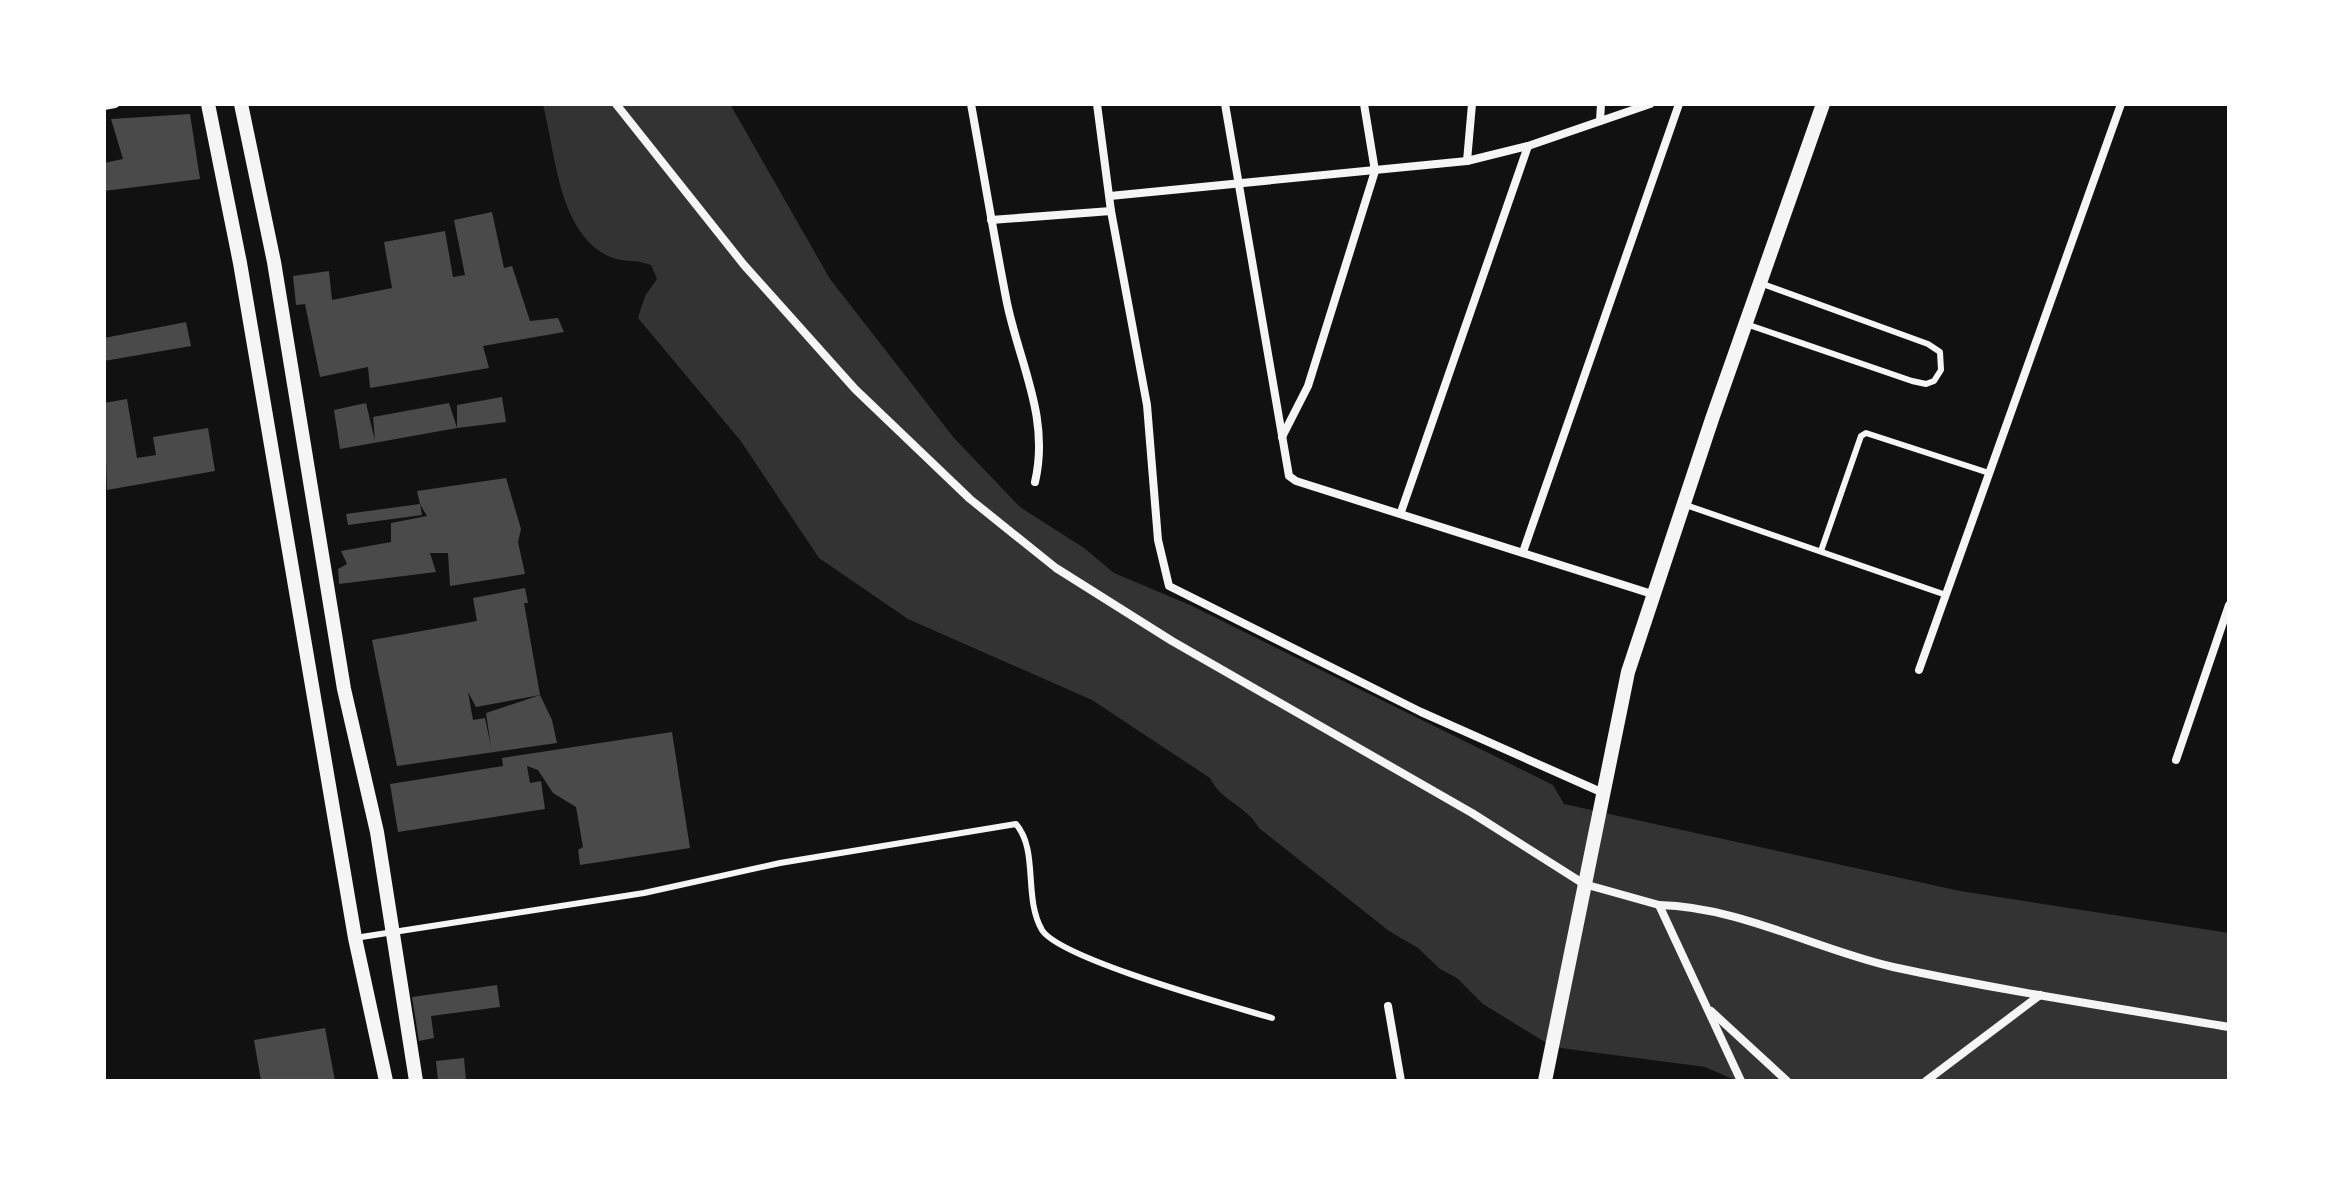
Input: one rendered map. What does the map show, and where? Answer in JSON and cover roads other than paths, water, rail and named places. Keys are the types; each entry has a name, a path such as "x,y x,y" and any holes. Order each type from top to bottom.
{"street":[{"path":"104,106 115,104"},
{"path":"208,104 257,357 355,938 386,1081"},
{"path":"241,104 274,262 344,689 377,832 416,1081"},
{"path":"616,104 744,265 855,389 970,499 1056,568 1172,641 1472,813 1584,884 1659,905 1693,906 1726,913 1891,966 2229,1027"},
{"path":"971,104 1008,307 1041,428 1041,455 1035,482"},
{"path":"1097,104 1111,211 1147,405 1158,540 1169,586 1421,712 1601,792"},
{"path":"1225,104 1289,476 1296,481 1652,594"},
{"path":"1282,437 1308,386 1375,171 1364,104"},
{"path":"1467,161 1472,104"},
{"path":"1600,121 1601,104"},
{"path":"1110,196 1467,161 1528,146 1650,104"},
{"path":"1523,552 1679,104"},
{"path":"1545,1081 1601,792 1628,672 1652,594 1823,104"},
{"path":"1919,670 2121,104"},
{"path":"1401,512 1528,146"},
{"path":"991,220 1111,211"},
{"path":"2176,760 2229,605"},
{"path":"1659,905 1741,1081"},
{"path":"1926,1081 2040,995"},
{"path":"1388,1006 1401,1081"},
{"path":"1708,1008 1787,1081"}],"lane":[{"path":"1746,324 1912,381 1926,384 1934,381 1941,370 1940,352 1928,344 1760,283"},
{"path":"1821,551 1861,436 1866,433 1989,473"},
{"path":"1683,504 1946,595"},
{"path":"355,938 644,893 780,863 1016,824 1026,836 1030,896 1043,932 1062,947 1168,986 1272,1018"}]}
